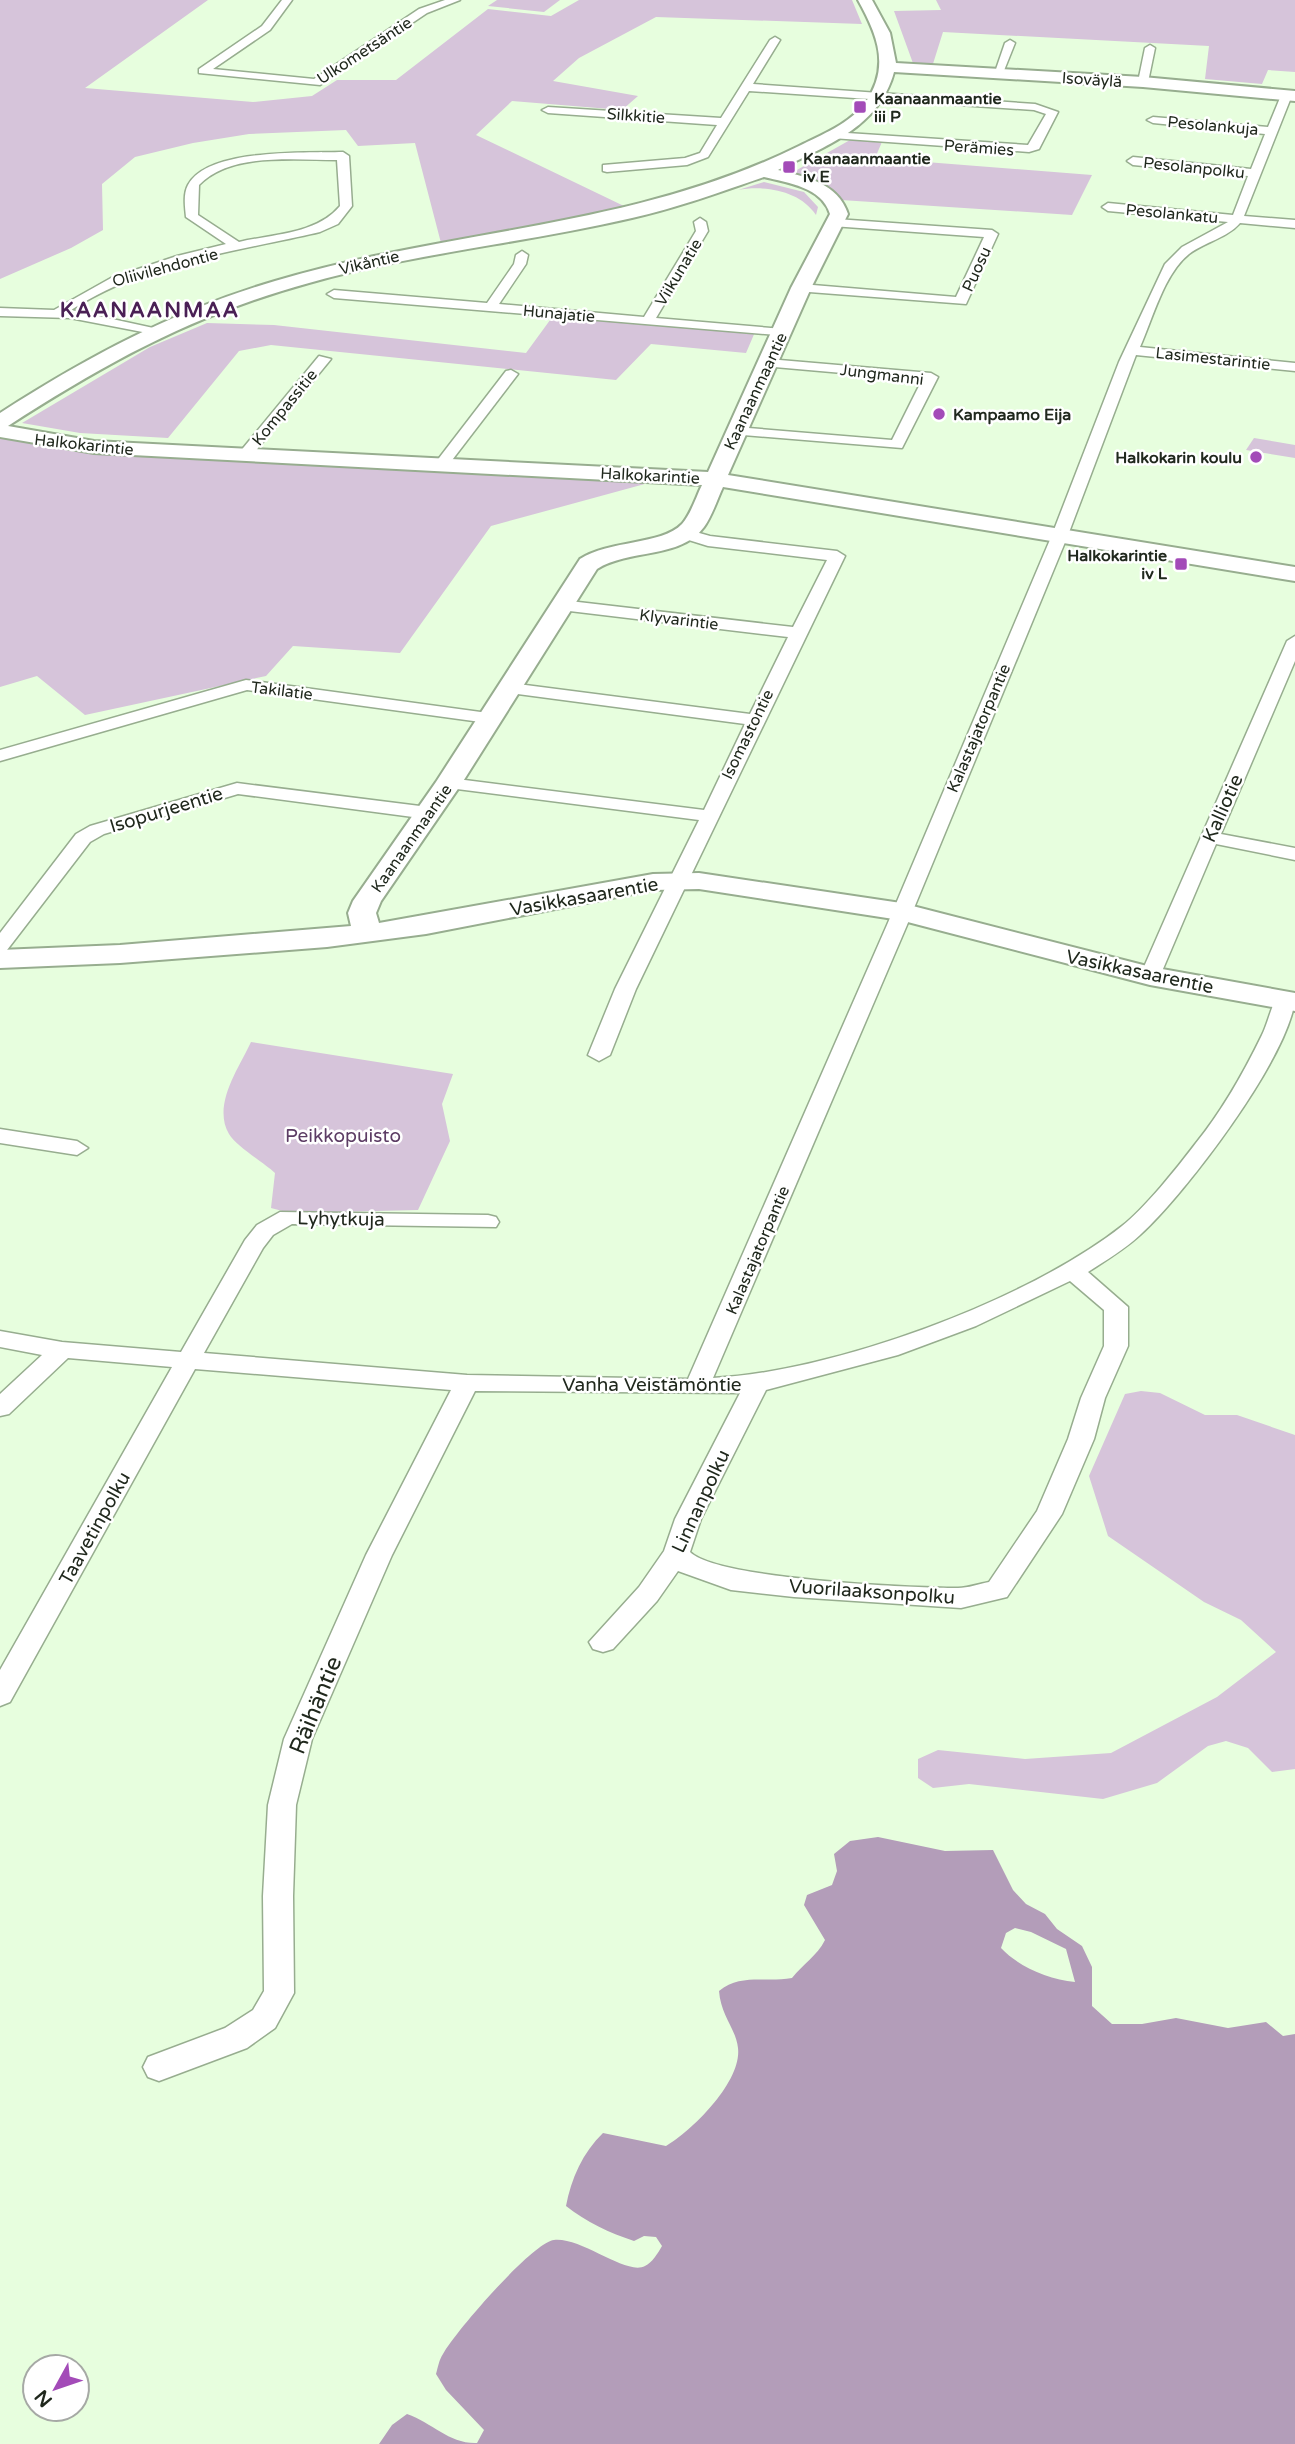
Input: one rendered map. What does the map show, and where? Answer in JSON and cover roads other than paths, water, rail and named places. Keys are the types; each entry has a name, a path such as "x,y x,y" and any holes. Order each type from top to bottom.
{"street":[{"path":"287,0 275,18 251,40 202,70 208,74 312,84"},
{"name":"Ulkometsäntie","path":"312,84 440,3 455,0"},
{"path":"763,171 832,135 866,112 876,97 888,67 887,48 865,0"},
{"path":"420,1 440,3"},
{"path":"607,168 701,157 775,40"},
{"path":"998,73 1010,43"},
{"path":"1143,82 1150,48"},
{"name":"Isoväylä","path":"888,67 1143,82 1290,95"},
{"path":"745,87 876,97"},
{"path":"1237,219 1272,131 1290,95"},
{"name":"Perämies","path":"832,135 1021,150 1035,147 1052,115 1049,110 1035,107 876,97"},
{"name":"Silkkitie","path":"548,110 723,122"},
{"name":"Pesolankuja","path":"1153,120 1272,131"},
{"name":"Oliivilehdontie","path":"58,313 85,293 120,277 316,229 342,214 346,206 343,156 246,161 199,177 192,186 192,216 239,247"},
{"name":"Pesolanpolku","path":"1132,161 1255,173"},
{"path":"763,171 824,192 838,206 836,223"},
{"name":"Vikåntie","path":"0,422 95,362 153,332 234,299 392,256 614,215 697,194 763,171"},
{"name":"Pesolankatu","path":"1108,207 1295,224"},
{"name":"Kalastajatorpantie","path":"697,1387 901,912 1060,535 1132,350 1171,264 1178,255 1221,233 1237,219"},
{"name":"Viikunatie","path":"648,321 702,231 700,222"},
{"name":"Kaanaanmaantie","path":"368,933 362,913 367,901 449,783 588,564 598,557 685,534 694,524 783,333 801,288 836,223"},
{"name":"Puosu","path":"801,288 961,300 992,234 836,223"},
{"path":"491,307 520,264 522,256"},
{"name":"Hunajatie","path":"334,294 783,333"},
{"path":"0,312 58,313 153,332"},
{"name":"Lasimestarintie","path":"1132,350 1295,367"},
{"name":"Kompassitie","path":"244,456 324,359"},
{"name":"Jungmanni","path":"736,431 897,445 931,377 768,363"},
{"path":"441,466 510,374"},
{"name":"Halkokarintie","path":"0,431 94,447 714,479 1295,574"},
{"name":"Isomastontie","path":"599,1055 610,1019 680,881 754,720 837,556 708,541 685,534"},
{"name":"Klyvarintie","path":"561,605 797,633"},
{"name":"Kalliotie","path":"1150,976 1295,641"},
{"name":"Takilatie","path":"0,756 246,685 488,718"},
{"path":"510,688 754,720"},
{"path":"449,783 708,816"},
{"name":"Isopurjeentie","path":"0,946 83,838 97,830 237,788 428,813"},
{"path":"1209,837 1295,854"},
{"name":"Vasikkasaarentie","path":"0,959 237,946 368,933 653,882 711,882 901,912 1150,976 1290,1001"},
{"name":"Vanha Veistämöntie","path":"0,1339 62,1350 467,1383 697,1387 757,1384 889,1349 957,1324 1071,1270 1132,1230 1198,1157 1257,1067 1290,1001"},
{"path":"0,1136 77,1148"},
{"name":"Lyhytkuja","path":"189,1360 253,1245 265,1230 288,1217 488,1222"},
{"name":"Vuorilaaksonpolku","path":"676,1554 685,1563 731,1580 781,1586 961,1598 998,1590 1049,1514 1116,1346 1116,1307 1071,1270"},
{"path":"0,1408 62,1350"},
{"name":"Taavetinpolku","path":"0,1695 189,1360"},
{"name":"Räihäntie","path":"159,2067 236,2038 264,2019 279,1993 278,1896 282,1805 298,1739 379,1555 467,1383"},
{"name":"Linnanpolku","path":"603,1642 648,1594 676,1554 688,1519 757,1384"}],"place":[{"name":"Kaanaanmaantie iii P","path":"860,107"},
{"name":"Kaanaanmaantie iv E","path":"789,167"},
{"name":"Kampaamo Eija","path":"939,414"},
{"name":"Halkokarin koulu","path":"1256,457"},
{"name":"Halkokarintie iv L","path":"1181,564"}],"district":[{"name":"KAANAANMAA","path":"150,310"}],"park label":[{"name":"Peikkopuisto","path":"343,1135"}]}
